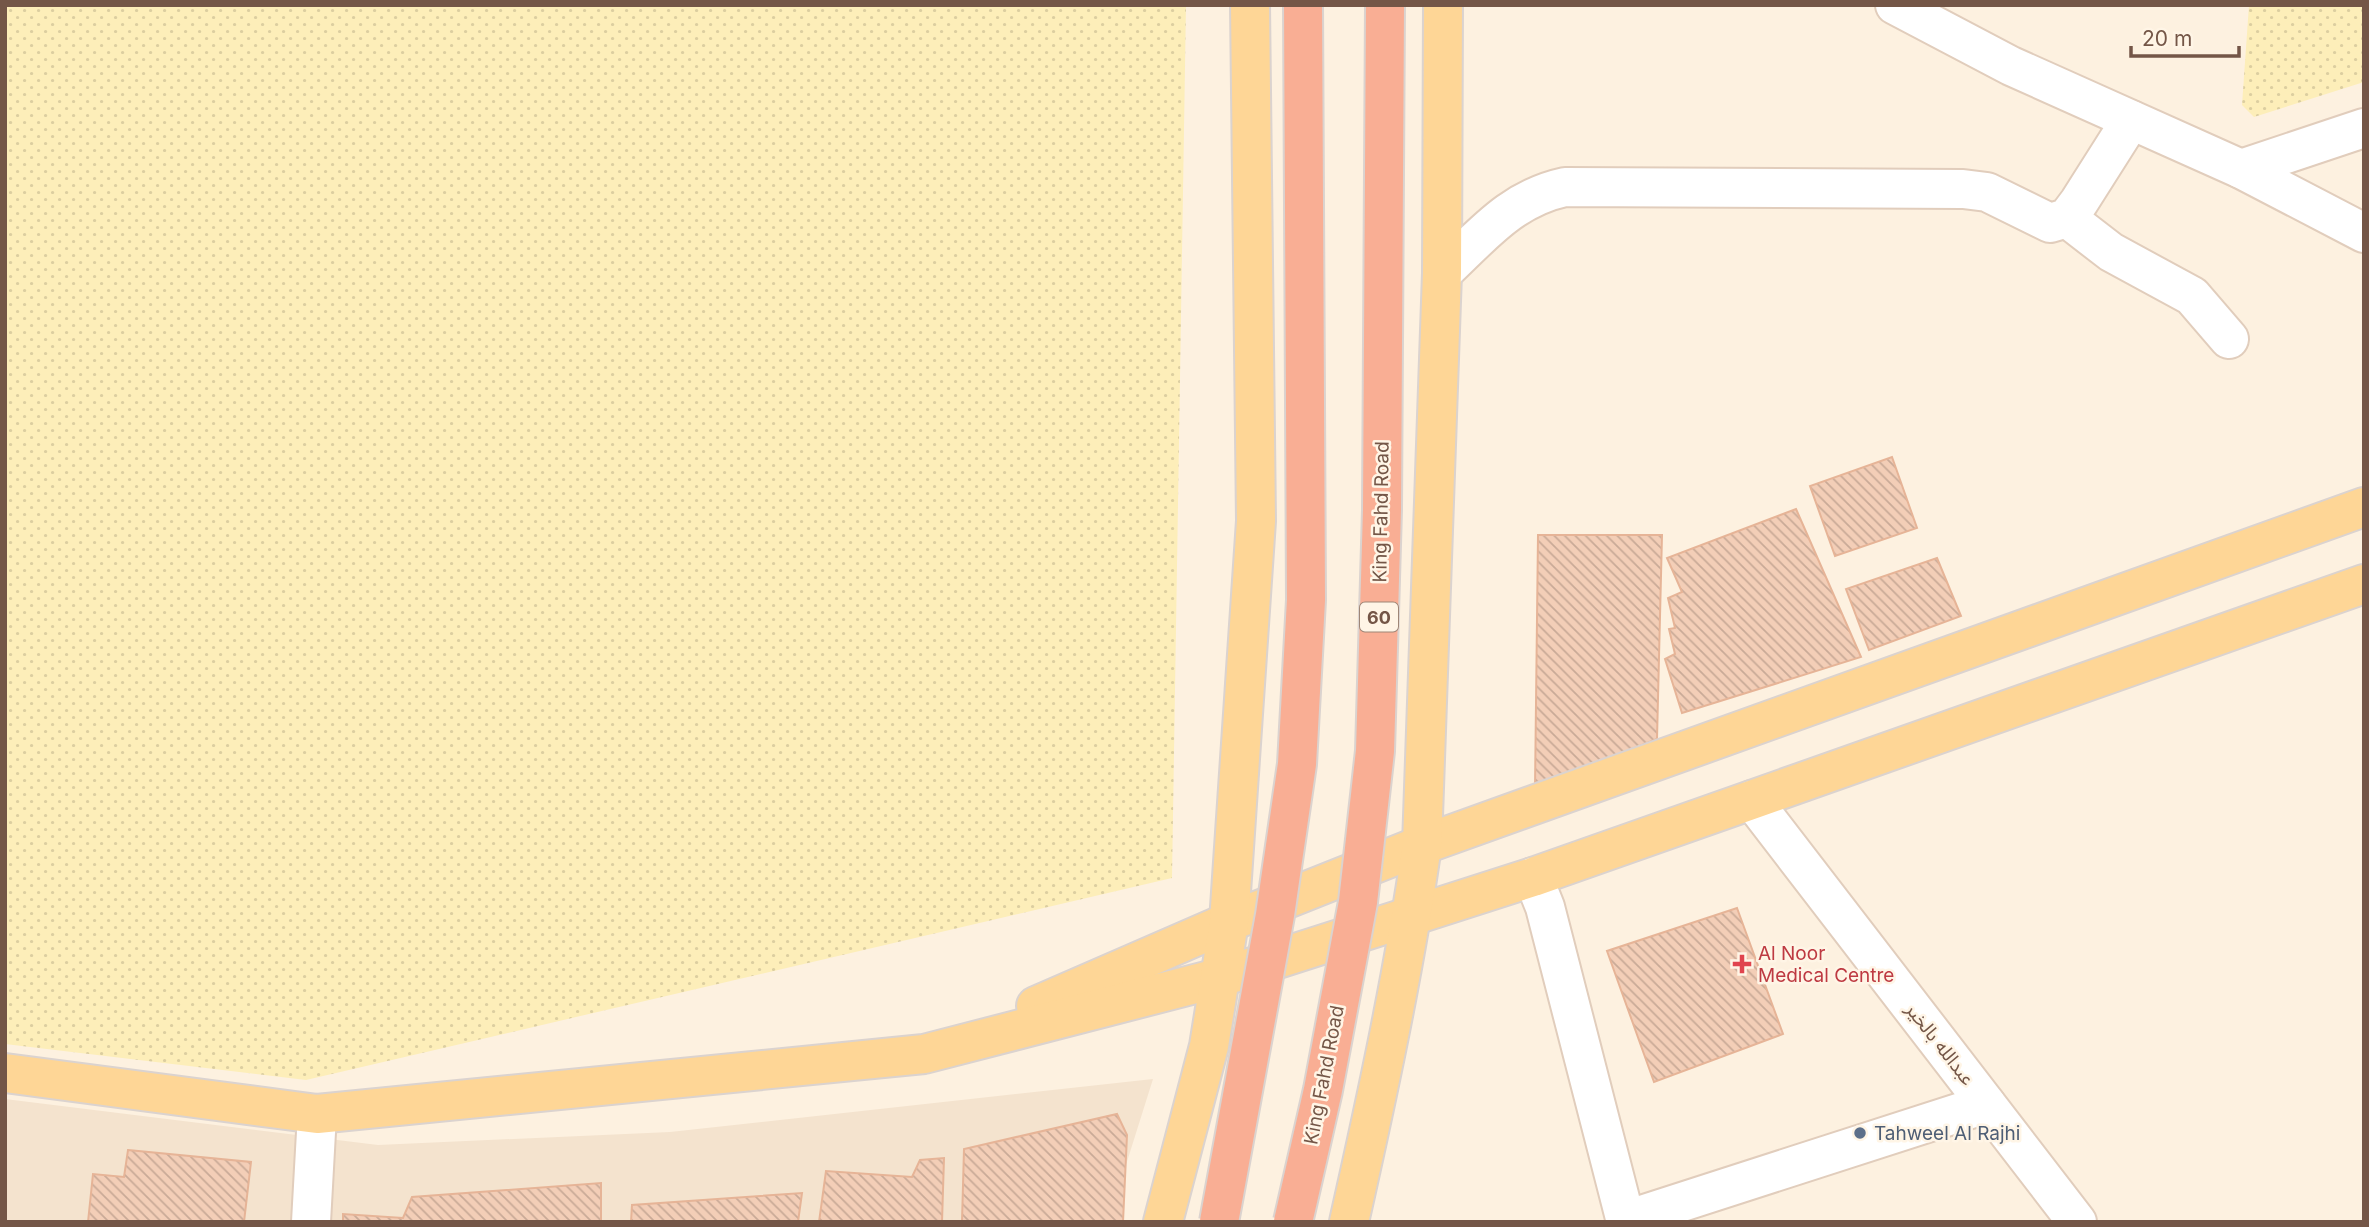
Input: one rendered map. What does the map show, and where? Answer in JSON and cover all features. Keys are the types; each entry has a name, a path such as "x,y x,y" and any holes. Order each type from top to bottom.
{"highway":[{"path":"1219,1222 1275,915 1297,764 1306,600 1303,5"},
{"name":"King Fahd Road","path":"1293,1222 1323,1090 1358,902 1375,751 1382,510 1385,5"}],"main road":[{"path":"1163,1222 1209,1046 1229,922 1256,521 1250,5"},
{"path":"1349,1222 1378,1093 1412,916 1422,845 1442,273 1443,5"},
{"path":"924,1054 1229,922 1422,845 2364,507"},
{"path":"5,1073 317,1114 924,1054 1218,978 1533,877 2364,584"}],"street":[{"path":"1895,5 2011,66 2241,169 2364,233"},
{"path":"1442,273 1512,207 1544,191 1564,187 1963,189 1987,192 2050,223 2067,218 2080,202 2131,120"},
{"path":"2241,169 2364,128"},
{"path":"2067,218 2111,252 2192,296 2229,339"},
{"name":"عبدالله بالخير","path":"1752,800 2077,1222"},
{"path":"1533,877 1545,907 1626,1221 1986,1104"},
{"path":"311,1222 317,1114"}],"shaded area":[{"path":"1153,1079 1108,1222 5,1222 5,1099 378,1145 670,1132"}],"sand":[{"path":"5,5 1186,5 1172,878 306,1080 5,1044"},
{"path":"2249,5 2364,5 2364,82 2254,117 2242,105"}],"building":[{"path":"1892,457 1917,528 1835,556 1810,486"},
{"path":"1796,509 1861,657 1682,713 1665,659 1675,654 1669,629 1675,628 1668,598 1682,592 1667,558"},
{"path":"1538,535 1662,535 1657,739 1535,788"},
{"path":"1937,558 1961,616 1869,650 1846,589"},
{"path":"1737,908 1783,1034 1654,1082 1607,951"},
{"path":"1117,1114 1127,1135 1123,1222 962,1222 964,1149"},
{"path":"128,1150 251,1162 244,1222 88,1222 93,1174 124,1177"},
{"path":"944,1158 942,1222 819,1222 826,1171 912,1177 920,1160"},
{"path":"601,1183 601,1222 343,1222 343,1214 403,1218 412,1197"},
{"path":"802,1193 798,1222 631,1222 632,1205"}],"place":[{"name":"Al Noor Medical Centre","path":"1742,964"},
{"name":"Tahweel Al Rajhi","path":"1860,1133"}]}
